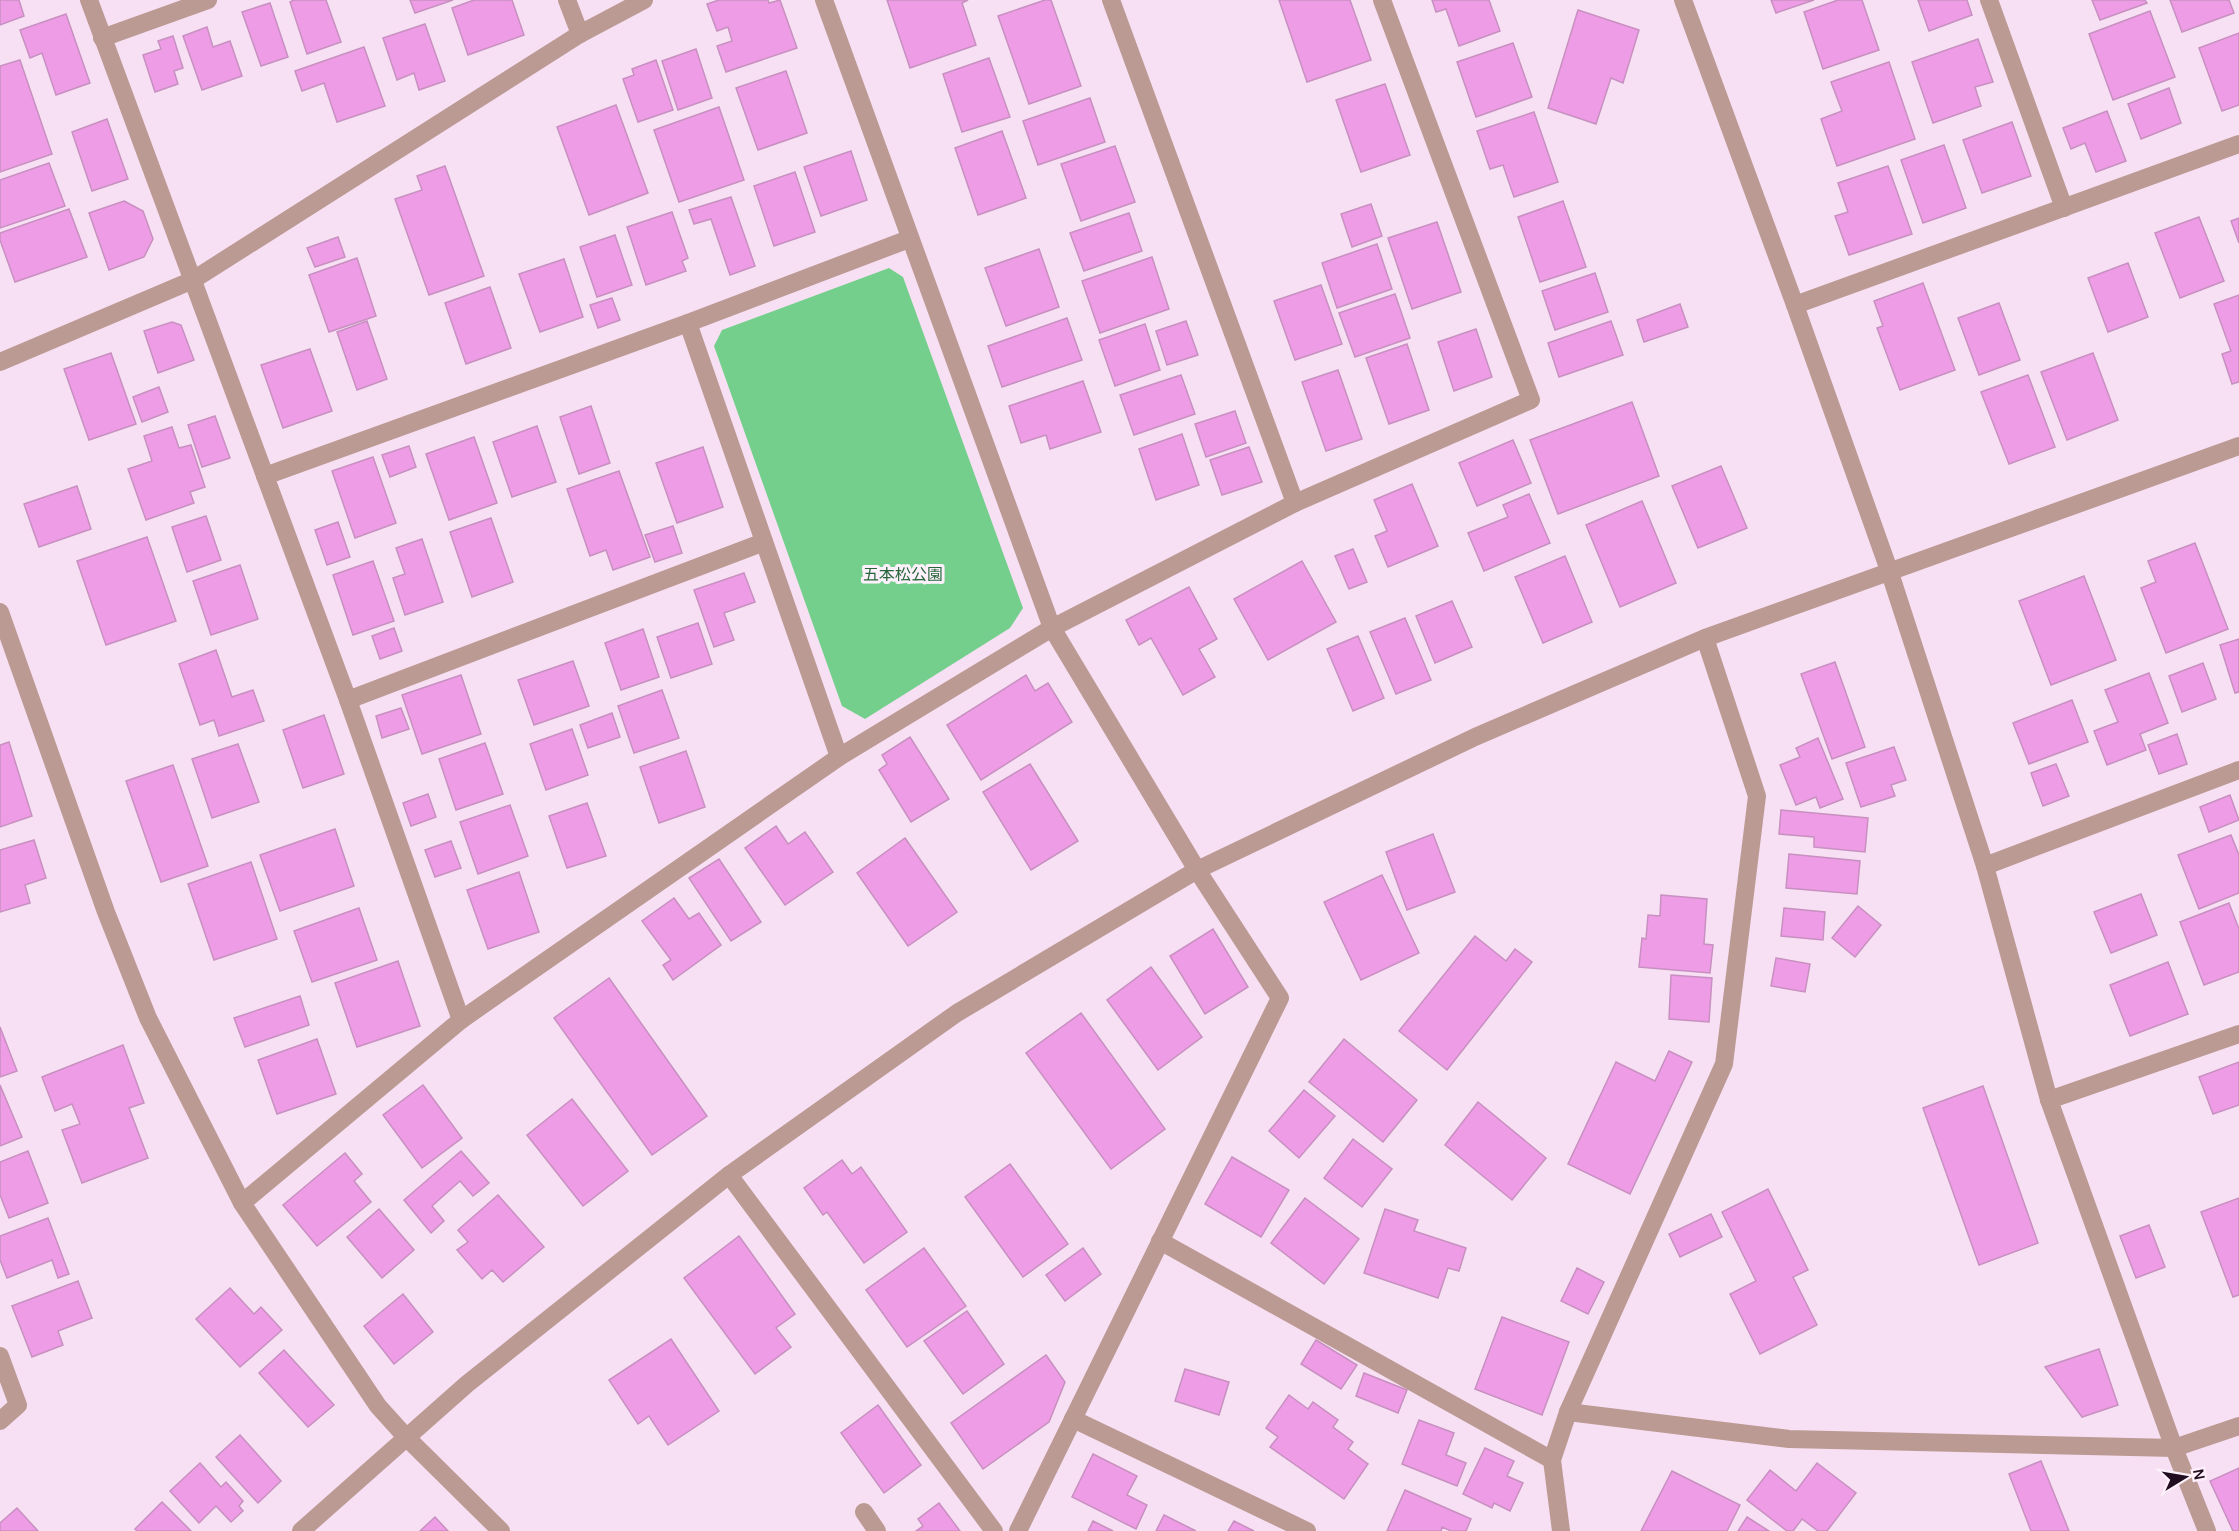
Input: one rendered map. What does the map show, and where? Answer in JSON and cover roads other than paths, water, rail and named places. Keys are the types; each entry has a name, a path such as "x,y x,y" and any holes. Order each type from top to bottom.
{"street":[{"path":"89,0 348,700 461,1020"},
{"path":"102,38 208,0"},
{"path":"567,0 580,34"},
{"path":"0,362 193,280 580,34 644,0"},
{"path":"824,0 1052,628 1197,870 1280,998 1018,1531"},
{"path":"1111,0 1295,503"},
{"path":"242,1203 461,1020 839,757 1052,628 1295,503 1531,400 1382,0"},
{"path":"1683,0 1890,573 1985,866 2049,1100 2174,1448 2207,1531"},
{"path":"1989,0 2064,208"},
{"path":"1795,305 2239,144"},
{"path":"265,476 688,323 909,239"},
{"path":"688,323 839,757"},
{"path":"301,1531 467,1384 729,1175 957,1013 1197,870 1475,737 1705,638 2239,446"},
{"path":"348,700 764,542"},
{"path":"0,612 106,912 148,1018 242,1203 378,1406 501,1531"},
{"path":"1561,1531 1552,1460 1568,1412 1724,1064 1757,796 1705,638"},
{"path":"1985,866 2239,770"},
{"path":"2049,1100 2239,1034"},
{"path":"729,1175 994,1531"},
{"path":"1161,1241 1552,1460"},
{"path":"0,1356 18,1405 0,1420"},
{"path":"1568,1412 1789,1439 2174,1448 2239,1426"},
{"path":"1073,1419 1306,1531"},
{"path":"864,1512 877,1531"}],"park label":[{"name":"五本松公園","path":"903,574"}]}
